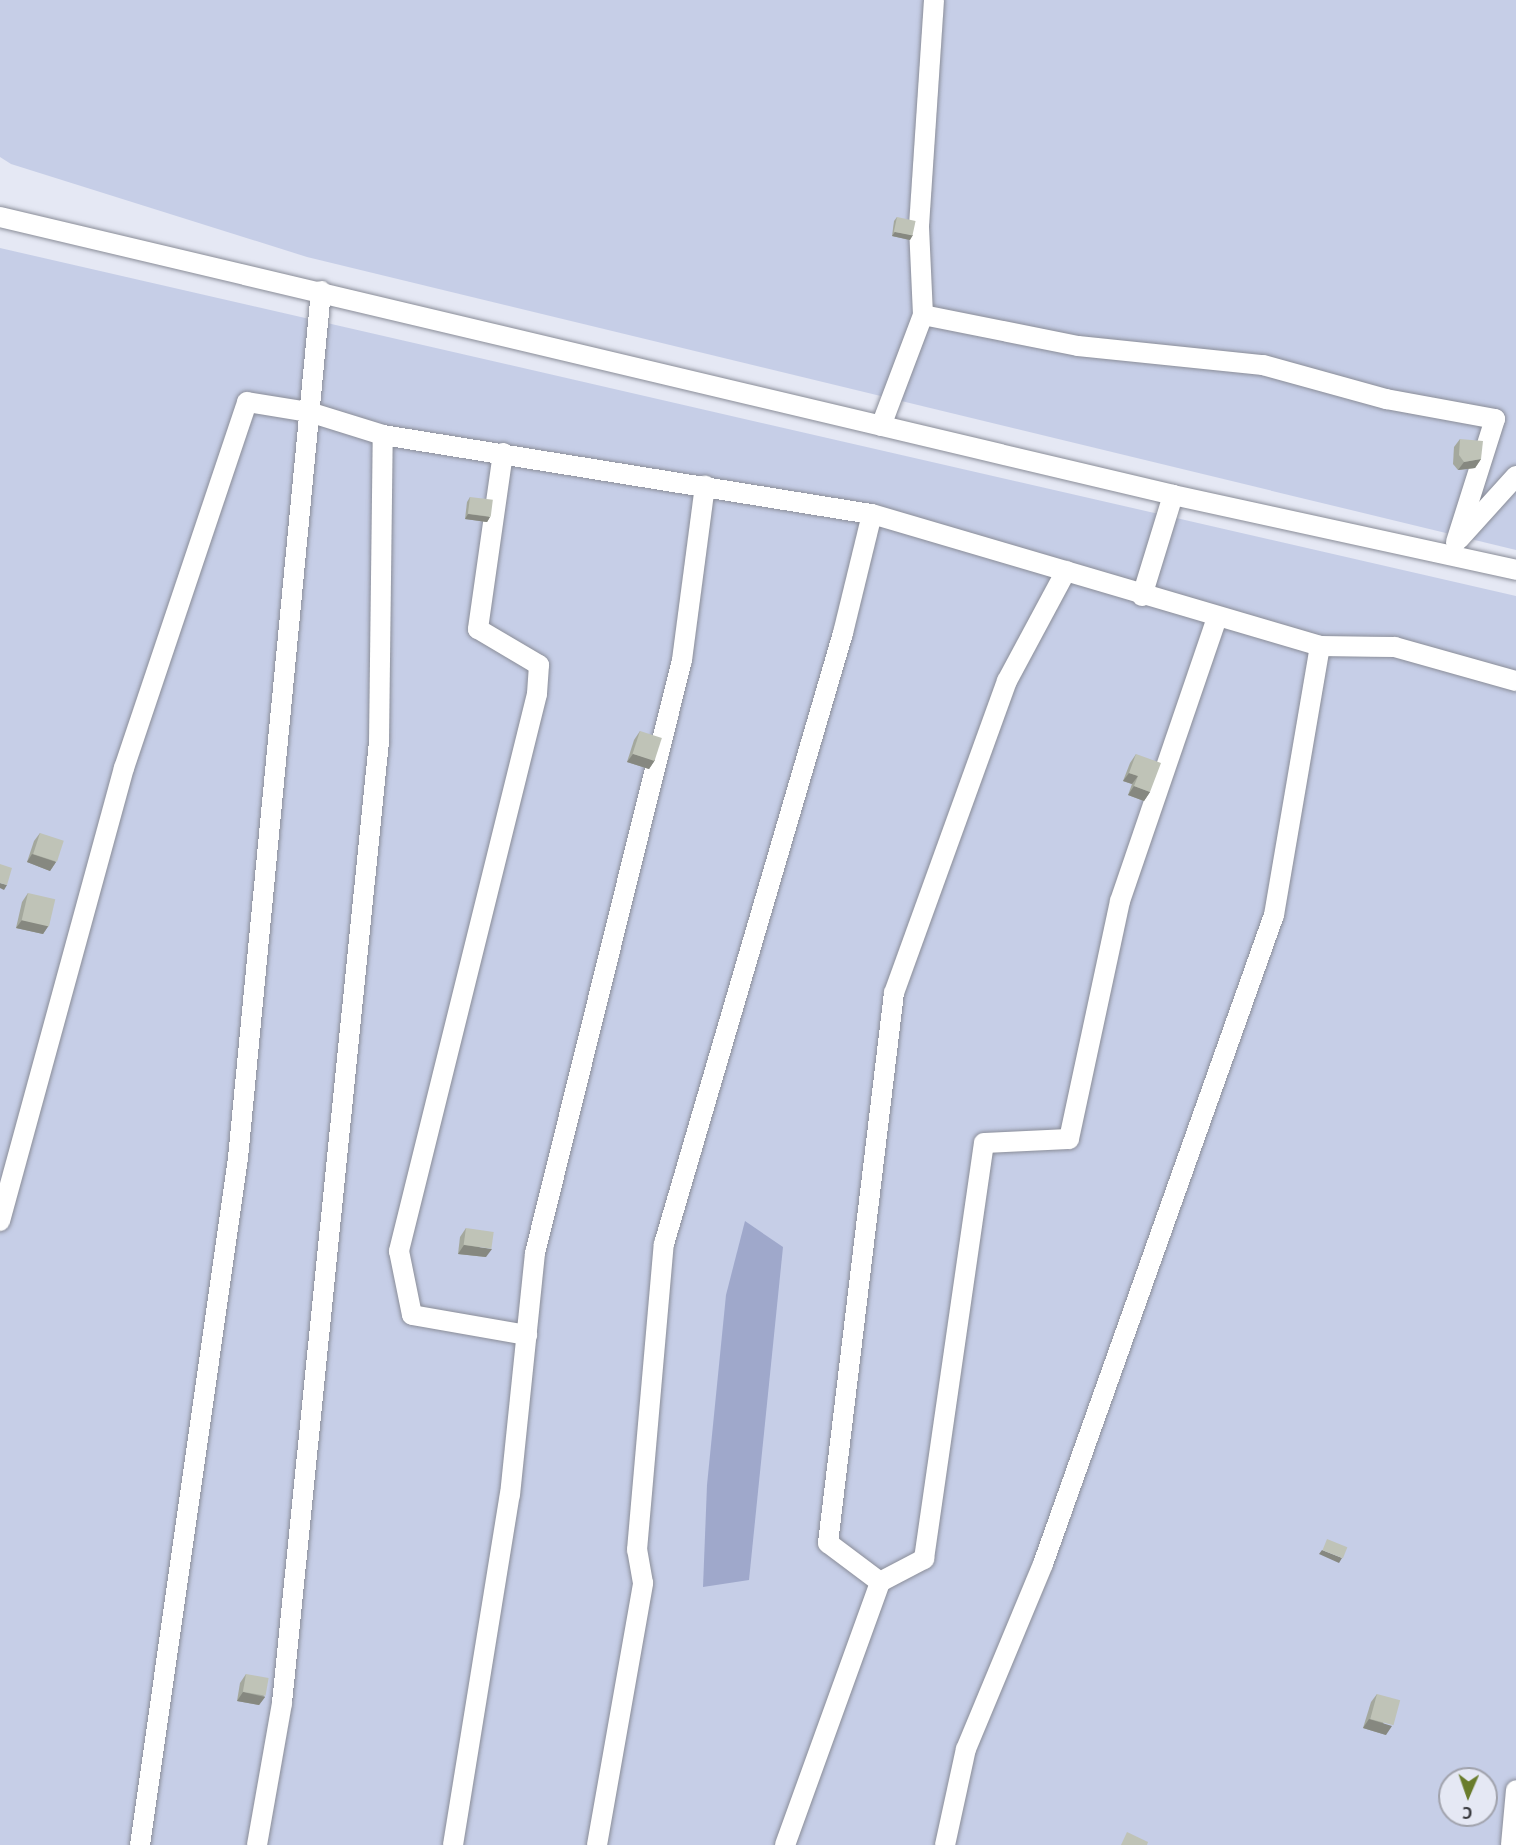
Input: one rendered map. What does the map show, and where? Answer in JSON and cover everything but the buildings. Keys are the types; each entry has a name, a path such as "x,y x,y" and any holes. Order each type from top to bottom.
{"street":[{"path":"881,426 923,315 919,226 934,0"},
{"path":"0,217 321,291 1173,495 1451,548 1516,570"},
{"path":"140,1845 238,1158 321,291"},
{"path":"923,315 1078,346 1263,365 1386,399 1495,419 1451,548"},
{"path":"0,1221 124,768 247,402 309,412 383,435 872,514 1066,571 1142,596 1320,646 1395,647 1516,681"},
{"path":"256,1845 282,1703 378,754 383,435"},
{"path":"503,453 478,628 538,665 537,694 399,1251 412,1315 527,1335"},
{"path":"1451,548 1516,476"},
{"path":"453,1845 510,1495 535,1253 553,1171 682,660 705,486"},
{"path":"1142,596 1173,495"},
{"path":"597,1845 643,1583 637,1550 664,1244 843,633 872,514"},
{"path":"879,1582 828,1543 894,993 1007,681 1066,571"},
{"path":"785,1845 879,1582 924,1559 984,1143 1069,1139 1120,901 1217,617"},
{"path":"945,1845 966,1749 1043,1564 1274,915 1320,646"},
{"path":"1510,1845 1516,1790"}],"shaded area":[{"path":"0,0 1516,0 1516,550 307,257 11,164 0,157"},
{"path":"0,248 1516,596 1516,1845 0,1845"},
{"path":"745,1221 783,1247 749,1580 703,1587 707,1485 726,1295"}]}
